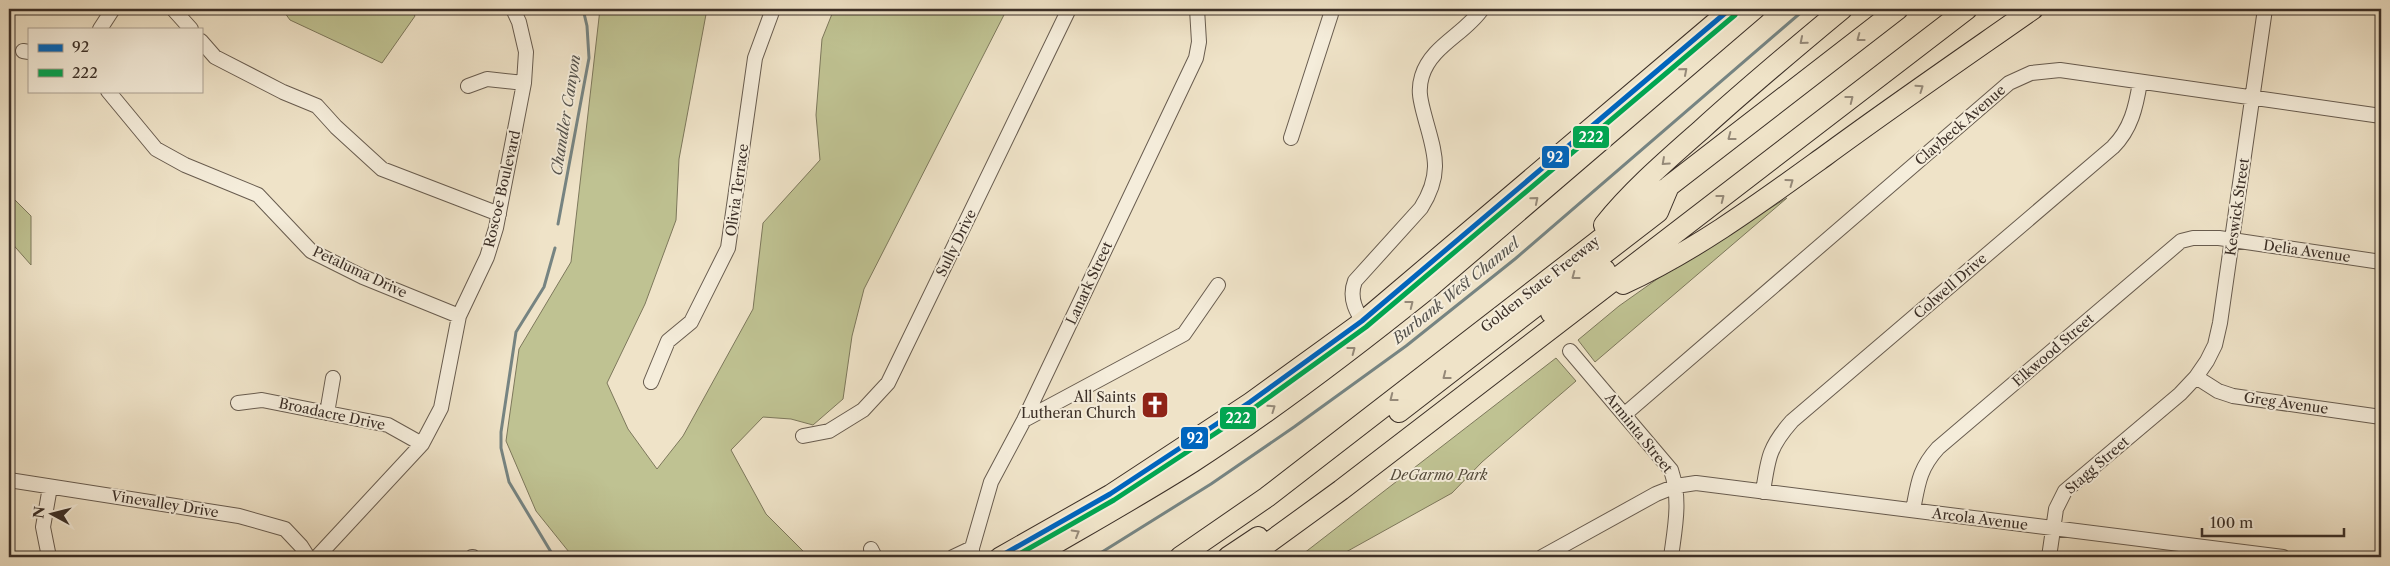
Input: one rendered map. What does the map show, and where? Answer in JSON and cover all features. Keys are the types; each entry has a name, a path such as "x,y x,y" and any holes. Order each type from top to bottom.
{"highway":[{"path":"1584,250 1622,202 1661,165 1842,9"},
{"name":"Golden State Freeway","path":"1180,557 1267,497 1898,9"},
{"path":"1249,557 1341,490 1596,296 1967,9"},
{"path":"1596,296 1661,266 1788,184 1823,156 2033,9"},
{"path":"1204,557 1248,527 1658,212 1670,184"},
{"path":"1228,557 1412,422 1660,228 1683,228"}],"main road":[{"path":"1034,557 1134,500 1195,462 1311,381 1367,328 1730,9"},
{"path":"999,557 1110,494 1250,402 1428,290 1756,9"},
{"path":"1654,74 1665,87"}],"street":[{"path":"101,28 113,9"},
{"path":"173,9 190,28"},
{"name":"Roscoe Boulevard","path":"317,557 422,444 441,408 459,316 486,257 499,214 524,84 526,52 519,22 513,9"},
{"name":"Olivia Terrace","path":"651,382 668,341 691,322 728,248 755,58 773,9"},
{"name":"Sully Drive","path":"803,436 829,431 864,410 888,383 1069,9"},
{"name":"Lanark Street","path":"972,553 991,482 1024,420 1196,58 1199,42 1197,9"},
{"path":"1291,138 1331,9"},
{"path":"1367,328 1357,312 1352,295 1355,281 1421,208 1430,195 1435,180 1435,149 1419,94 1422,74 1430,60 1447,42 1472,23 1482,9"},
{"name":"Keswick Street","path":"2180,394 2196,377 2215,345 2265,9"},
{"path":"202,42 215,57 283,92 316,106 382,169 499,214"},
{"name":"Claybeck Avenue","path":"1625,414 2009,84 2031,73 2060,70 2381,116"},
{"path":"468,86 487,79 524,84"},
{"name":"Colwell Drive","path":"1764,492 1771,450 1776,439 1792,421 2113,147 2122,138 2130,124 2140,82"},
{"name":"Petaluma Drive","path":"109,92 156,149 185,165 258,195 311,251 363,277 459,316"},
{"name":"Elkwood Street","path":"1913,510 1918,480 1926,461 1938,448 2168,251 2181,242 2193,238 2232,240"},
{"name":"Delia Avenue","path":"2232,240 2381,262"},
{"path":"1024,420 1184,334 1218,285"},
{"name":"Arminta Street","path":"1570,351 1671,470 1676,486 1678,503 1671,557"},
{"name":"Greg Avenue","path":"2196,377 2218,391 2233,396 2381,416"},
{"path":"328,412 333,378"},
{"name":"Stagg Street","path":"2049,557 2056,509 2064,491 2180,394"},
{"name":"Broadacre Drive","path":"238,402 262,400 388,425 422,444"},
{"name":"Vinevalley Drive","path":"9,480 239,516 285,529 301,546 308,557"},
{"name":"Arcola Avenue","path":"1542,557 1656,494 1676,486 1696,484 2283,557"},
{"path":"49,557 43,527 50,487"},
{"path":"953,557 972,553"}],"green space":[{"path":"282,9 411,9 415,16 382,63 290,20"},
{"path":"600,9 707,9 679,159 676,220 645,304 607,383 628,429 657,469 683,436 753,309 763,223 820,160 816,115 822,39 834,9 1007,9 864,289 852,336 843,399 813,425 791,419 763,417 731,450 766,514 807,555 804,557 573,557 536,511 506,441 519,349 571,262"},
{"path":"9,194 31,216 31,265 9,240"},
{"path":"1787,198 1595,362 1578,340 1619,306 1684,260"},
{"name":"DeGarmo Park","path":"1556,358 1576,381 1482,462 1452,493 1337,557 1299,557"}],"waterway":[{"name":"Chandler Canyon","path":"558,224 589,58 587,26 583,9"},
{"name":"Burbank West Channel","path":"1094,557 1211,484 1406,346 1515,259 1805,9"},
{"name":"Chandler Canyon","path":"554,557 509,482 501,448 501,432 516,332 544,287 555,248"}],"transit line":[{"name":"92","path":"999,557 1110,494 1250,402 1362,321 1730,9"},
{"name":"222","path":"1014,557 1114,500 1254,408 1366,327 1735,15"}],"place":[{"name":"All Saints Lutheran Church","path":"1155,405"}]}
